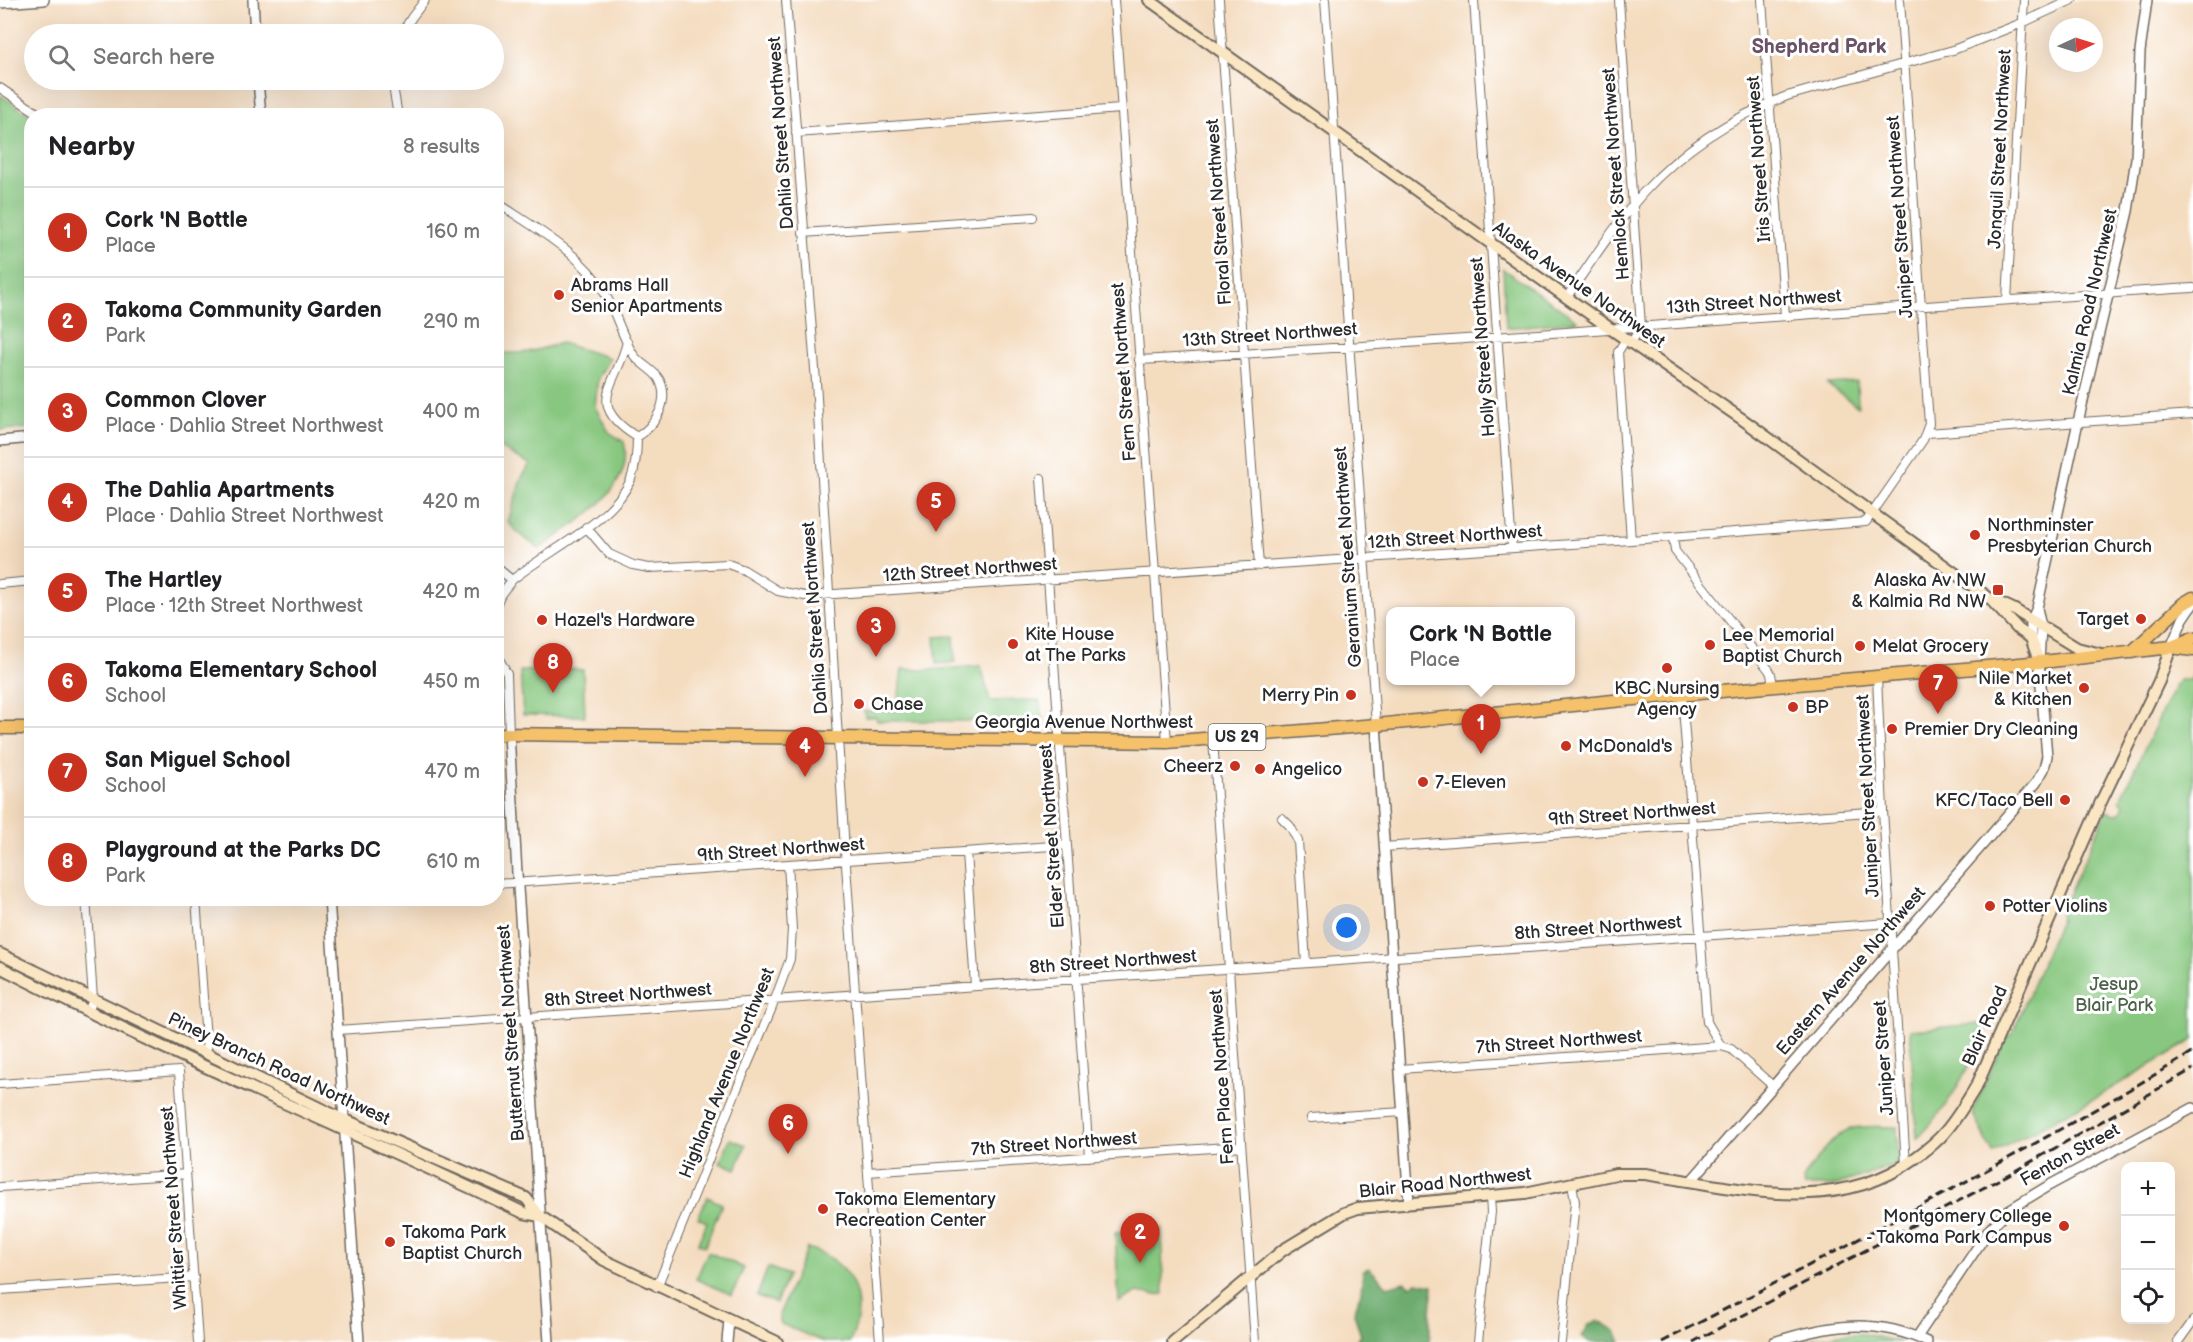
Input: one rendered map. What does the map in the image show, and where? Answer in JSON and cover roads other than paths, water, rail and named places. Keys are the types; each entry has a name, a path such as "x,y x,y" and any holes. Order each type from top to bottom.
{"highway":[{"path":"2132,652 2183,604 2193,598"},
{"name":"US 29","path":"2171,647 2193,638"},
{"name":"Georgia Avenue Northwest","path":"504,734 1167,742 1376,725 2171,647"},
{"name":"US 29","path":"2171,647 2193,650"},
{"path":"0,728 24,728"}],"main road":[{"name":"Alaska Avenue Northwest","path":"1149,0 1751,426 1989,598 2013,609 2078,648 2106,655"},
{"name":"Alaska Avenue Northwest","path":"1989,598 2018,629 2031,638"},
{"name":"Kalmia Road Northwest","path":"2031,638 2039,661"},
{"name":"Blair Road","path":"1691,1181 1756,1192 1843,1191 1866,1185 1906,1165 1931,1147 1944,1134 1962,1111 1978,1083 2100,804 2158,681 2171,647"},
{"name":"Piney Branch Road Northwest","path":"0,954 343,1119 526,1198 540,1216 604,1260 777,1342"},
{"name":"Piney Branch Road Northwest","path":"0,967 88,1013 524,1213 540,1216"},
{"name":"Blair Road Northwest","path":"1173,1342 1289,1245 1348,1211 1363,1207 1533,1192 1627,1173 1691,1181"}],"street":[{"path":"0,3 44,0"},
{"path":"253,0 254,24"},
{"path":"407,24 425,0"},
{"name":"Dahlia Street Northwest","path":"786,0 880,1342"},
{"name":"Fern Street Northwest","path":"1114,0 1153,573 1167,742"},
{"name":"Floral Street Northwest","path":"1219,0 1258,566"},
{"name":"Geranium Street Northwest","path":"1325,0 1409,1203"},
{"name":"Holly Street Northwest","path":"1474,0 1512,548"},
{"name":"Hemlock Street Northwest","path":"1619,0 1641,327"},
{"name":"Iris Street Northwest","path":"1762,0 1785,316"},
{"name":"Juniper Street Northwest","path":"1900,0 1929,419 1927,433"},
{"name":"Jonquil Street Northwest","path":"2007,300 2024,0"},
{"path":"1567,297 1634,204 1661,174 1694,147 1723,128 1770,103 1812,88 1953,50 2022,23 2072,0"},
{"name":"Kalmia Road Northwest","path":"2036,783 2044,769 2047,756 2036,624 2037,608 2133,183 2140,52 2147,0"},
{"path":"0,88 30,108"},
{"path":"259,90 260,108"},
{"path":"394,90 397,108"},
{"path":"796,133 1122,109"},
{"path":"504,208 567,251 589,271 612,305 635,357 659,380 663,398 659,415 648,430 637,437"},
{"path":"804,233 1033,217"},
{"name":"13th Street Northwest","path":"1138,360 2193,288"},
{"path":"1631,540 1618,352 1641,327"},
{"path":"627,342 620,363 609,384 609,410 616,421 637,437"},
{"path":"620,363 631,360 643,363"},
{"path":"1872,514 1927,433 2193,414"},
{"path":"504,590 512,580 612,507 626,488 635,464 637,437"},
{"path":"0,441 24,439"},
{"name":"Elder Street Northwest","path":"1041,478 1089,1156"},
{"name":"12th Street Northwest","path":"586,527 609,554 633,565 649,568 728,564 744,570 765,585 784,593 805,596 1861,523 1866,522 1872,514"},
{"path":"1672,537 1676,551 1769,670 1773,686"},
{"path":"504,574 512,580"},
{"path":"0,584 24,582"},
{"path":"2171,647 2183,618 2193,604"},
{"name":"Kalmia Road Northwest","path":"2031,638 2036,624"},
{"name":"Butternut Street Northwest","path":"504,668 507,674 504,719"},
{"name":"Juniper Street Northwest","path":"1877,677 1882,756 1882,812 1892,949"},
{"path":"1682,694 1705,1014 1709,1029 1721,1046 1731,1049 1773,1086"},
{"name":"Fern Place Northwest","path":"1213,739 1255,1342"},
{"name":"Butternut Street Northwest","path":"504,745 517,883 549,1342"},
{"name":"Eastern Avenue Northwest","path":"1691,1181 2036,783"},
{"name":"9th Street Northwest","path":"1384,847 1882,812"},
{"path":"1282,818 1290,826 1298,841 1306,963"},
{"name":"9th Street Northwest","path":"504,884 1067,845"},
{"path":"966,852 975,986"},
{"name":"Highland Avenue Northwest","path":"657,1287 775,1000 791,949 788,864"},
{"path":"87,906 93,999 88,1013"},
{"path":"197,906 207,1054"},
{"path":"330,906 359,1342"},
{"name":"8th Street Northwest","path":"338,1030 1890,923"},
{"name":"Juniper Street","path":"1892,949 1906,1165"},
{"name":"7th Street Northwest","path":"1400,1069 1721,1046"},
{"name":"Whittier Street Northwest","path":"0,1084 180,1071 198,1342"},
{"name":"Fenton Street","path":"1915,1340 1989,1230 2007,1211 2048,1186 2193,1108"},
{"path":"1311,1118 1403,1112"},
{"name":"7th Street Northwest","path":"868,1172 1241,1146"},
{"path":"0,1187 186,1174"},
{"path":"1561,1342 1575,1202 1572,1183"},
{"path":"1478,1342 1491,1212 1490,1196"},
{"path":"0,1290 194,1277"},
{"path":"727,1342 729,1320"},
{"path":"2178,1342 2193,1321"},
{"path":"1774,1342 1811,1330 1853,1326 1885,1327 1915,1340 1927,1342"}],"railway":[{"path":"1662,1342 1996,1165 2193,1052"},
{"path":"1693,1342 2015,1171 2193,1069"}],"place":[{"name":"Abrams Hall Senior Apartments","path":"559,295"},
{"name":"The Hartley","path":"936,532"},
{"name":"Northminster Presbyterian Church","path":"1975,535"},
{"name":"Alaska Av NW & Kalmia Rd NW","path":"1998,590"},
{"name":"Target","path":"2141,619"},
{"name":"Hazel's Hardware","path":"542,620"},
{"name":"Kite House at The Parks","path":"1013,644"},
{"name":"Lee Memorial Baptist Church","path":"1710,645"},
{"name":"Melat Grocery","path":"1860,646"},
{"name":"Common Clover","path":"876,657"},
{"name":"KBC Nursing Agency","path":"1667,668"},
{"name":"Nile Market & Kitchen","path":"2084,688"},
{"name":"Playground at the Parks DC","path":"553,693"},
{"name":"Merry Pin","path":"1351,695"},
{"name":"Chase","path":"859,704"},
{"name":"BP","path":"1793,707"},
{"name":"San Miguel School","path":"1938,714"},
{"name":"Premier Dry Cleaning","path":"1892,729"},
{"name":"McDonald's","path":"1566,746"},
{"name":"Cork 'N Bottle","path":"1481,754"},
{"name":"Cheerz","path":"1235,766"},
{"name":"Angelico","path":"1260,769"},
{"name":"The Dahlia Apartments","path":"805,777"},
{"name":"7-Eleven","path":"1423,782"},
{"name":"KFC/Taco Bell","path":"2065,800"},
{"name":"Potter Violins","path":"1990,906"},
{"name":"Takoma Elementary School","path":"788,1154"},
{"name":"Takoma Elementary Recreation Center","path":"823,1209"},
{"name":"Montgomery College - Takoma Park Campus","path":"2064,1226"},
{"name":"Takoma Park Baptist Church","path":"390,1242"},
{"name":"Takoma Community Garden","path":"1140,1263"}],"district":[{"name":"Shepherd Park","path":"1819,47"}],"park label":[{"name":"Jesup Blair Park","path":"2114,994"}]}
